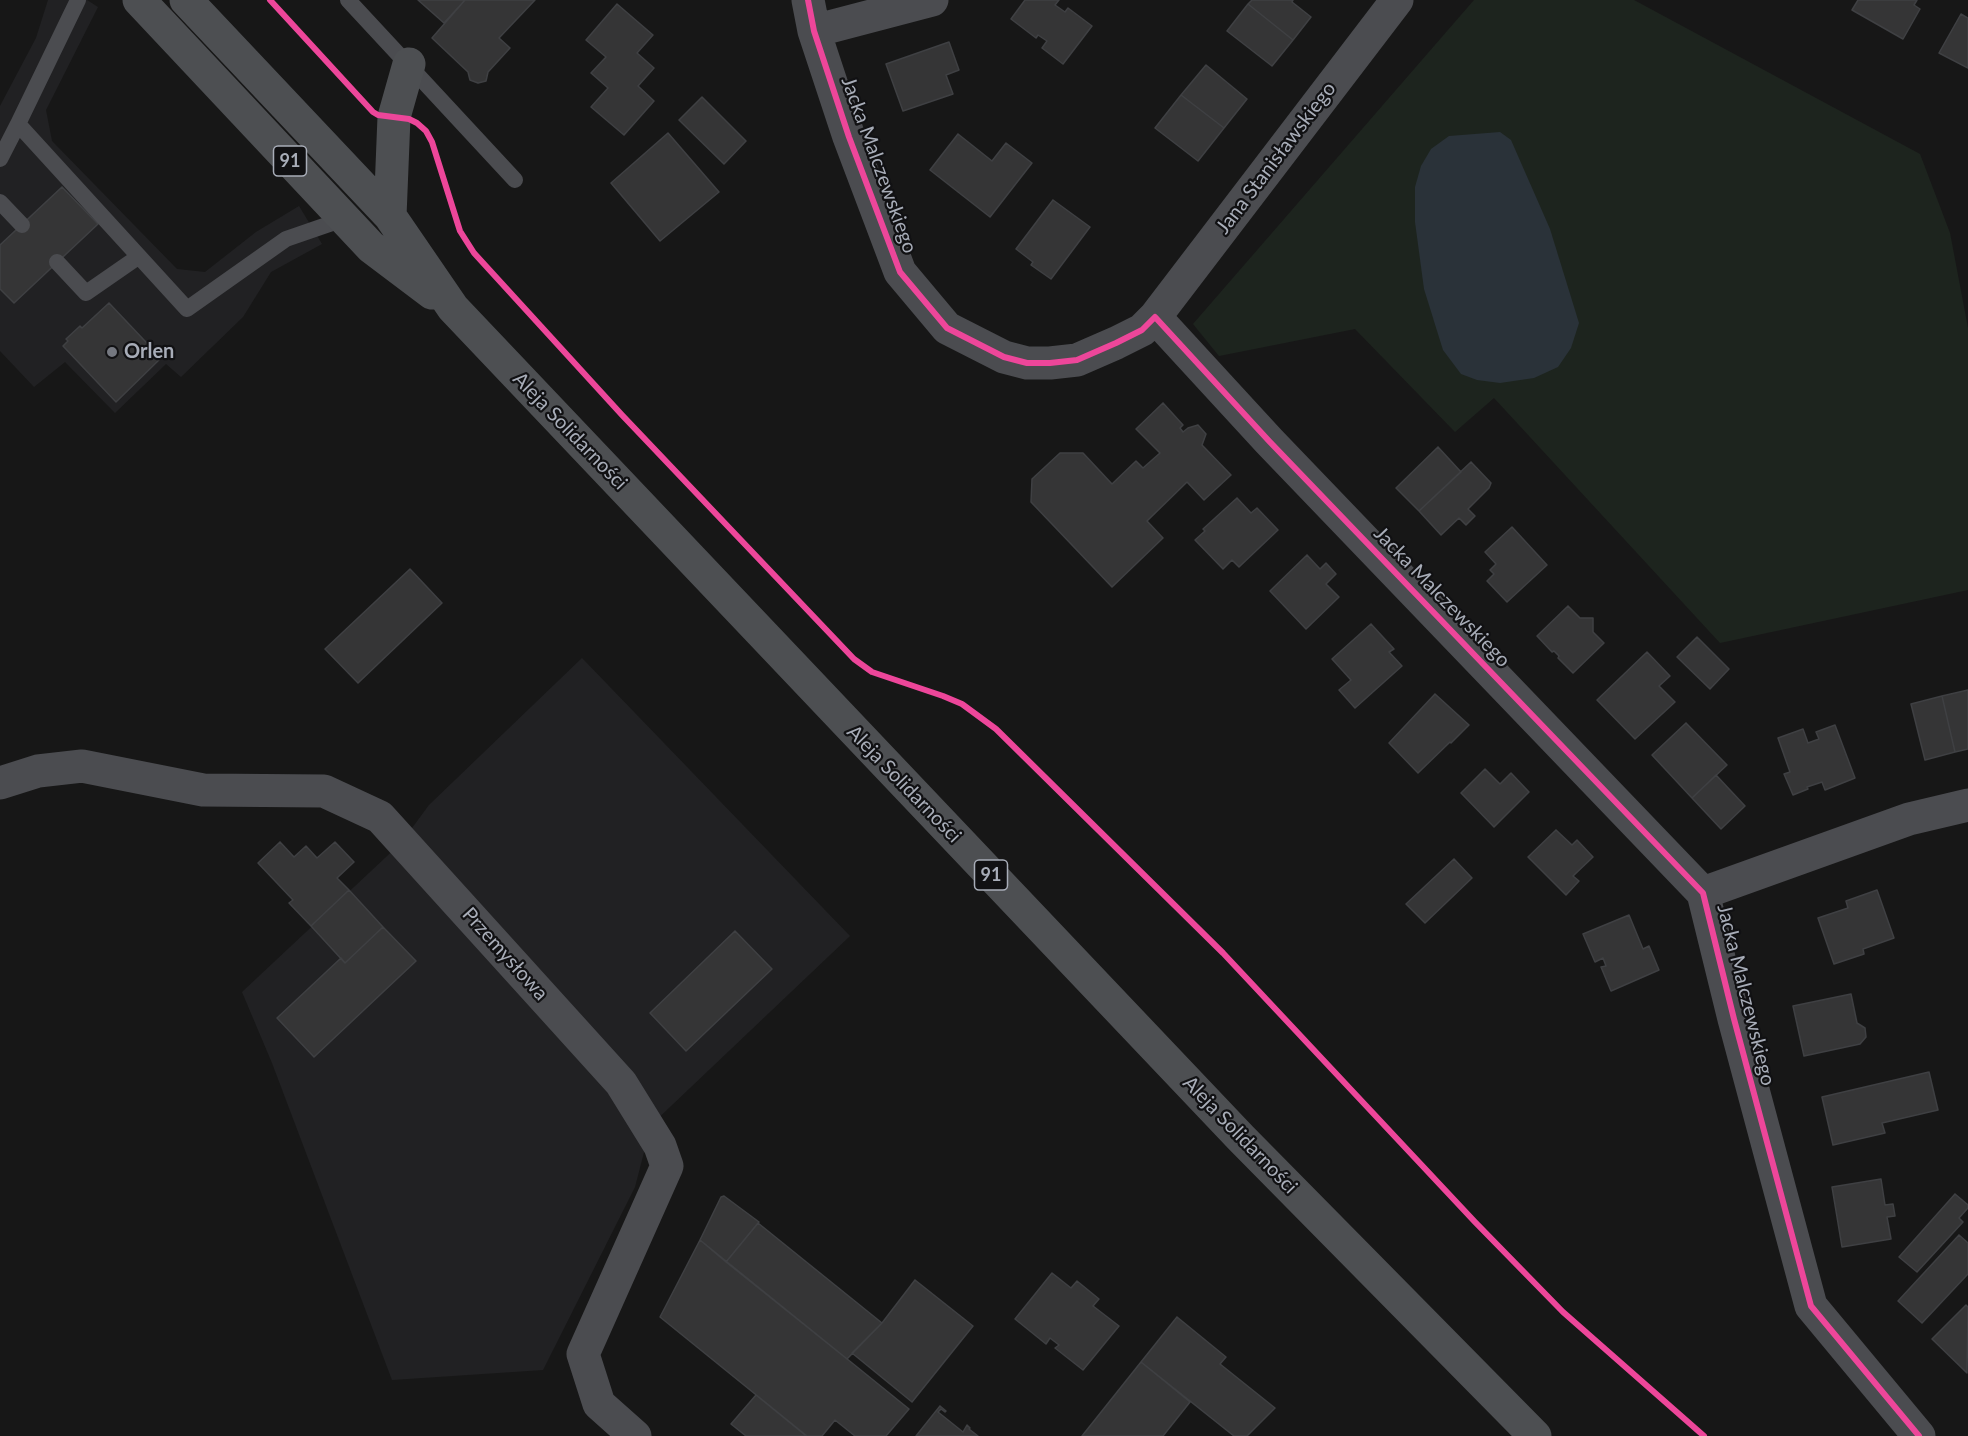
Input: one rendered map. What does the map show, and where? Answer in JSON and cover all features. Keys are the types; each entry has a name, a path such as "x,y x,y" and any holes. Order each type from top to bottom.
{"main road":[{"name":"Aleja Solidarności","path":"139,0 371,247 453,309 1241,1138 1535,1436"},
{"name":"Aleja Solidarności","path":"186,0 390,216 453,309"},
{"path":"390,216 394,117 409,64"}],"street":[{"path":"811,16 932,0"},
{"name":"Jana Stanisławskiego","path":"1155,316 1397,0"},
{"name":"Jacka Malczewskiego","path":"811,16 849,137 900,272 947,328 1004,357 1027,363 1050,363 1077,360 1116,343 1142,330 1155,316 1269,441 1703,893 1734,1019 1811,1306 1919,1436"},
{"name":"Przemysłowa","path":"0,783 38,771 82,766 202,790 324,791 380,817 621,1083 660,1146 667,1166 583,1354 599,1404 635,1436"},
{"path":"1703,893 1909,819 1968,805"}],"lane":[{"path":"0,159 78,0"},
{"path":"348,0 515,180"},
{"path":"18,124 187,309 286,239 344,219"},
{"path":"0,202 22,225"},
{"path":"57,262 86,293 138,257"}],"shaded area":[{"path":"48,0 87,0 98,7 46,110 52,141 177,269 205,272 256,232 299,206 322,244 271,272 243,317 181,377 166,364 115,413 65,362 34,387 0,351 0,106 36,38"},
{"path":"1474,0 1634,0 1920,154 1950,233 1968,328 1968,590 1720,643 1494,398 1455,432 1355,329 1219,356 1193,324"},
{"path":"1500,132 1511,140 1550,229 1579,323 1571,348 1558,367 1534,378 1500,383 1477,380 1461,374 1443,350 1424,289 1415,222 1415,187 1421,166 1431,149 1449,136"},
{"path":"582,658 850,936 651,1125 635,1187 543,1370 392,1380 272,1063 242,992 401,843 429,805"}],"building":[{"path":"418,0 465,0 444,23"},
{"path":"465,0 535,0 499,38 510,48 488,72 486,81 478,83 470,80 468,72 432,38"},
{"path":"1025,0 1059,0 1055,5 1065,12 1068,8 1092,26 1063,64 1042,48 1047,41 1038,35 1036,38 1011,19"},
{"path":"1252,0 1293,0 1292,2 1311,17 1293,40 1248,4"},
{"path":"1858,0 1917,0 1914,5 1920,9 1903,39 1852,10"},
{"path":"617,4 653,35 637,53 654,68 638,86 654,101 624,135 591,107 608,88 591,73 606,57 586,40"},
{"path":"1248,4 1293,40 1272,66 1227,31"},
{"path":"1961,14 1968,18 1968,68 1939,53"},
{"path":"949,42 959,70 946,75 953,94 903,111 886,64"},
{"path":"1206,65 1247,99 1224,128 1181,95"},
{"path":"1181,95 1224,128 1198,161 1155,128"},
{"path":"702,97 746,141 724,164 679,120"},
{"path":"668,133 719,192 660,241 611,183"},
{"path":"958,134 992,161 1006,143 1032,163 990,217 930,170"},
{"path":"62,187 98,224 14,303 0,289 0,245"},
{"path":"1053,200 1090,227 1051,279 1031,265 1033,262 1016,249"},
{"name":"Orlen","path":"109,303 161,358 116,402 63,346 68,341 66,339 80,326 82,328"},
{"path":"1163,403 1183,425 1180,428 1183,432 1198,425 1206,434 1202,445 1231,475 1204,500 1187,482 1147,521 1163,538 1112,587 1031,502 1032,479 1060,453 1083,453 1112,484 1136,461 1143,468 1160,453 1136,429"},
{"path":"1438,447 1461,472 1419,511 1396,488"},
{"path":"1471,462 1491,483 1489,488 1468,509 1475,516 1466,525 1459,518 1441,535 1419,511"},
{"path":"1237,498 1251,513 1257,508 1278,530 1239,567 1232,560 1223,569 1195,540 1205,531 1203,529"},
{"path":"1512,527 1547,565 1507,602 1487,581 1494,574 1490,570 1496,564 1485,552"},
{"path":"1307,555 1320,569 1326,563 1336,574 1326,584 1339,597 1306,629 1270,591"},
{"path":"410,569 442,603 358,683 325,649"},
{"path":"1568,606 1580,618 1593,618 1593,632 1604,643 1573,673 1558,658 1559,656 1537,636"},
{"path":"1371,624 1394,649 1389,652 1402,666 1355,708 1339,690 1351,680 1332,659"},
{"path":"1697,637 1729,669 1710,689 1677,657"},
{"path":"1647,652 1670,676 1659,686 1675,702 1635,739 1597,700"},
{"path":"1968,690 1968,749 1955,752 1942,696"},
{"path":"1435,694 1469,725 1418,773 1389,743"},
{"path":"1942,696 1955,752 1925,760 1911,704"},
{"path":"1686,723 1727,765 1692,798 1652,755"},
{"path":"1835,725 1855,778 1825,790 1822,782 1793,795 1784,774 1790,772 1778,738 1803,729 1808,743 1819,739 1816,732"},
{"path":"1485,769 1500,784 1511,773 1529,792 1494,827 1461,793"},
{"path":"1716,775 1745,806 1721,829 1692,798"},
{"path":"1556,830 1572,845 1577,840 1593,857 1573,876 1579,881 1566,895 1528,857"},
{"path":"280,842 294,857 306,846 317,858 335,842 354,862 337,878 349,890 311,926 289,903 293,900 258,863"},
{"path":"1454,859 1472,878 1425,923 1406,904"},
{"path":"349,890 383,927 345,963 311,926"},
{"path":"1877,890 1894,938 1863,949 1864,954 1834,964 1818,918 1848,908 1846,901"},
{"path":"1629,915 1643,949 1649,946 1659,970 1611,991 1601,967 1606,966 1603,958 1595,962 1583,934"},
{"path":"383,927 416,961 314,1057 277,1018 341,958 345,963"},
{"path":"735,931 772,969 686,1051 650,1013"},
{"path":"1851,994 1857,1023 1865,1028 1866,1037 1860,1044 1804,1056 1793,1006"},
{"path":"1929,1072 1938,1110 1882,1123 1885,1133 1833,1145 1822,1097"},
{"path":"1881,1179 1885,1205 1893,1204 1895,1216 1887,1217 1891,1239 1842,1247 1832,1187"},
{"path":"1955,1194 1968,1205 1959,1218 1963,1222 1917,1272 1899,1257"},
{"path":"724,1196 759,1222 726,1262 700,1240 721,1197"},
{"path":"758,1223 882,1323 847,1359 726,1262"},
{"path":"1959,1235 1968,1243 1968,1274 1922,1323 1898,1301"},
{"path":"700,1240 909,1409 886,1436 855,1436 835,1420 822,1436 807,1436 660,1317"},
{"path":"1052,1273 1071,1288 1077,1281 1099,1299 1093,1306 1119,1326 1083,1370 1055,1348 1059,1345 1050,1338 1046,1344 1015,1319"},
{"path":"915,1280 973,1326 912,1402 852,1353 882,1323"},
{"path":"1966,1305 1968,1307 1967,1373 1932,1339"},
{"path":"1177,1317 1226,1357 1220,1364 1275,1408 1247,1436 1234,1436 1141,1362"},
{"path":"1141,1362 1190,1402 1163,1436 1082,1436"},
{"path":"756,1395 805,1436 746,1436 731,1424"},
{"path":"940,1406 946,1411 941,1409 938,1412 963,1432 967,1425 978,1436 916,1436"}],"cycle path":[{"path":"270,0 373,112 378,115 409,119 426,131 432,142 460,231 474,253 622,415 854,659 872,672 962,704 996,729 1223,953 1475,1222 1563,1312 1704,1436"},
{"path":"808,0 814,31 849,137 900,272 947,328 1004,357 1027,363 1050,363 1077,360 1116,343 1142,330 1155,317 1269,441 1703,893 1734,1019 1811,1306 1919,1436"}],"place":[{"name":"Orlen","path":"112,352"}]}
